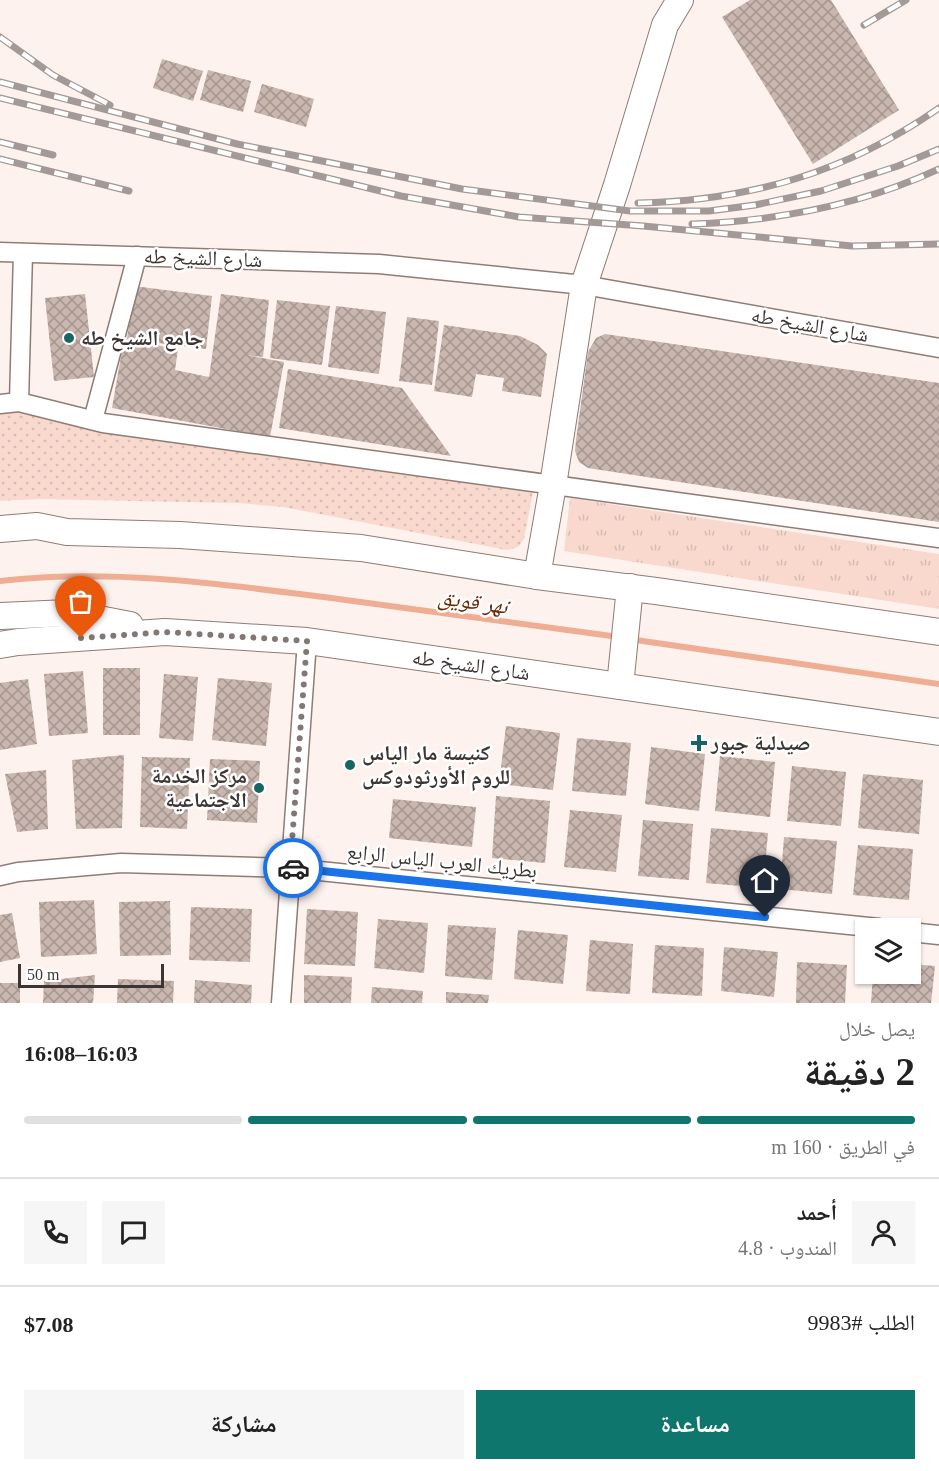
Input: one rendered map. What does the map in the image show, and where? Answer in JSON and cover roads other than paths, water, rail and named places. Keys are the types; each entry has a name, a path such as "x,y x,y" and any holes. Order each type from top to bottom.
{"main road":[{"path":"537,576 584,285 665,25 680,0"},
{"path":"0,529 36,526 67,532 180,535 361,548 537,576 630,587 939,632"},
{"path":"0,545 32,542 67,532"},
{"path":"620,686 630,587"},
{"path":"0,616 68,613 165,632"},
{"name":"شارع الشيخ طه","path":"0,645 165,632 307,641 939,732"}],"street":[{"name":"شارع الشيخ طه","path":"0,252 379,264 584,285 939,348"},
{"path":"19,402 23,253"},
{"path":"93,420 137,256"},
{"path":"0,404 19,402 93,420 939,538"},
{"path":"281,1003 307,641"},
{"name":"بطريك العرب الياس الرابع","path":"0,876 18,872 121,863 290,868 855,926"},
{"path":"921,933 939,935"}],"waterway":[{"name":"نهر قويق","path":"0,581 83,576 166,579 331,598 619,637"},
{"name":"نهر قويق","path":"629,639 939,684"}],"railway":[{"path":"864,25 906,0"},
{"path":"0,37 53,75 110,105"},
{"path":"0,82 237,144 462,189 630,211 709,211 755,205 821,191 898,166 939,149"},
{"path":"0,98 401,196 519,217 852,246 939,244"},
{"path":"638,203 719,196 796,179 869,150 939,108"},
{"path":"0,142 53,155"},
{"path":"0,159 129,191"},
{"path":"692,224 755,219 818,209 880,192 939,169"}],"place":[{"name":"جامع الشيخ طه","path":"69,338"},
{"name":"صيدلية جبور","path":"699,743"},
{"name":"كنيسة مار الياس للروم الأورثودوكس","path":"350,765"},
{"name":"مركز الخدمة الاجتماعية","path":"259,788"}]}
